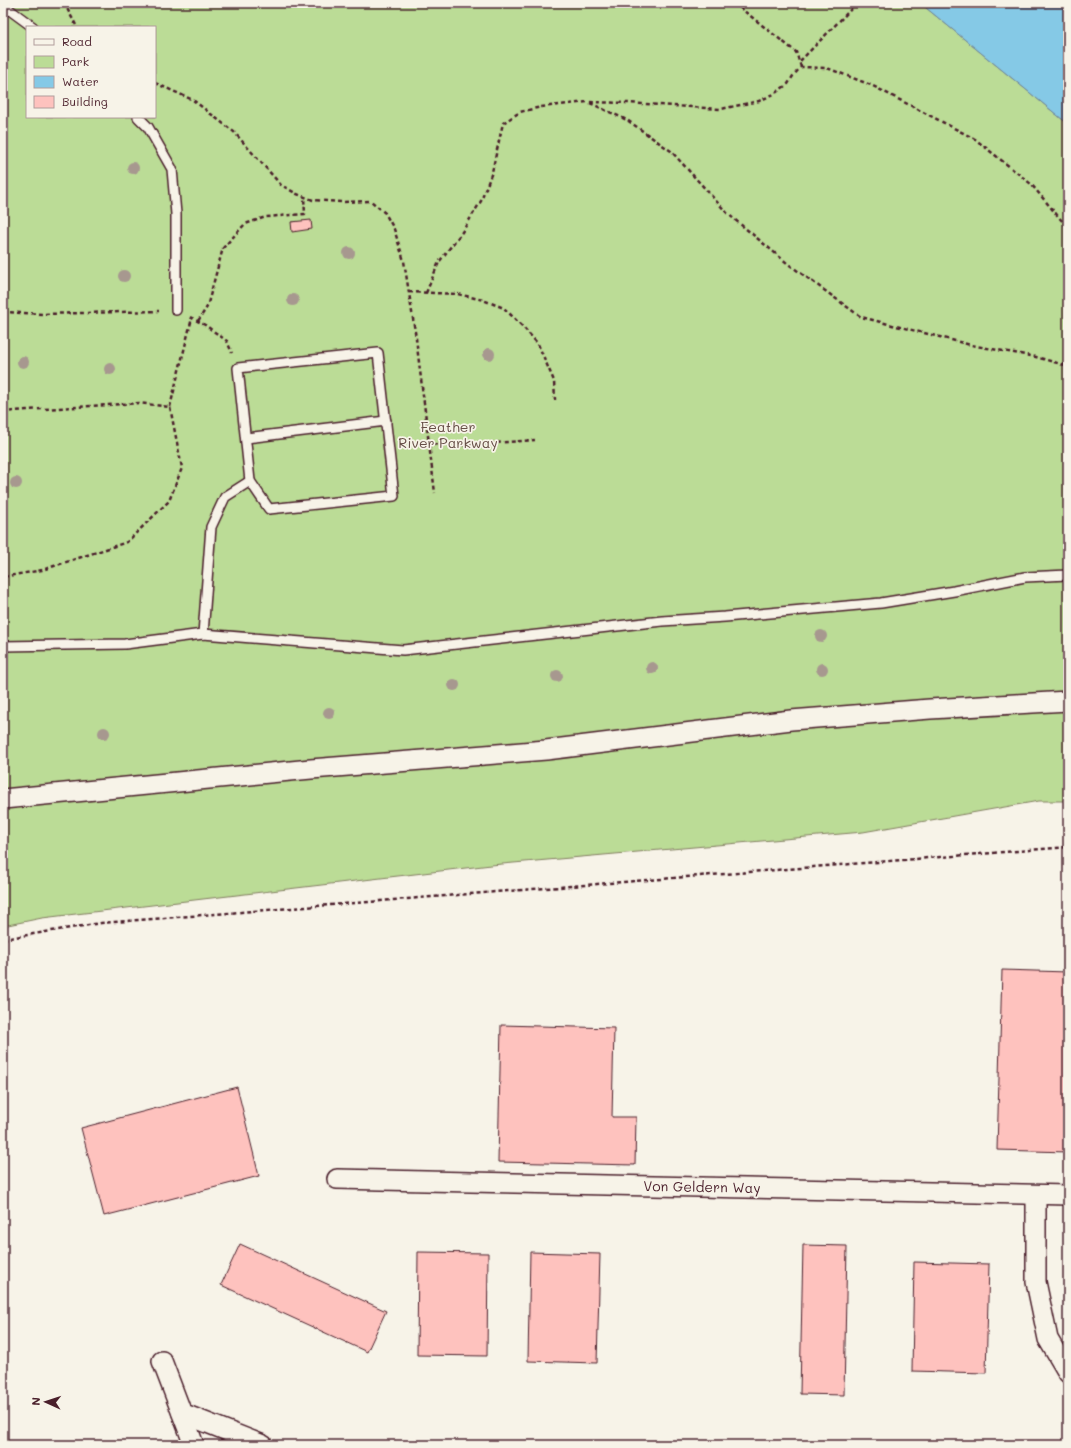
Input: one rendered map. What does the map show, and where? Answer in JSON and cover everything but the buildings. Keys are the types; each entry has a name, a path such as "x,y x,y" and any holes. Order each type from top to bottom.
{"street":[{"path":"3,799 311,769 546,750 791,720 930,709 1068,701"},
{"name":"Von Geldern Way","path":"337,1179 1068,1195"},
{"path":"1036,1194 1036,1282 1048,1339 1068,1373"},
{"path":"162,1361 194,1445"},
{"path":"182,1413 263,1445"}],"lane":[{"path":"3,5 32,26"},
{"path":"139,118 148,127 172,169 176,214 176,310"},
{"path":"378,353 394,496 269,509 250,481 238,368 378,353"},
{"path":"246,438 386,421"},
{"path":"203,634 211,527 225,497 250,481"},
{"path":"3,646 125,644 203,634 403,650 662,621 881,604 1025,577 1068,575"}],"path":[{"path":"64,3 76,26"},
{"path":"426,293 439,262 462,232 481,201 492,172 503,123 520,112 541,107 588,102 630,102 722,109 760,101 774,94 788,84 801,67 800,60 796,52 734,3"},
{"path":"800,60 857,3"},
{"path":"801,67 827,68 871,85 975,139 1030,184 1068,228"},
{"path":"156,83 193,100 234,132 281,184 296,194 313,200 335,202 371,201 385,214 394,229 404,261 435,493"},
{"path":"588,102 627,120 671,151 728,214 786,263 861,317 971,345 1036,357 1068,366"},
{"path":"198,321 207,307 223,248 245,224 266,217 305,214 304,196"},
{"path":"409,292 458,294 483,300 504,308 538,344 554,381 555,400"},
{"path":"3,312 44,314 176,310 198,321 227,341 238,368"},
{"path":"3,577 42,570 127,542 169,501 182,468 170,408 192,318"},
{"path":"3,412 139,403 170,408"},
{"path":"429,444 466,445 535,440"},
{"path":"3,939 101,923 1068,847"}],"green space":[{"name":"Feather River Parkway","path":"3,3 920,3 1068,124 1068,801 1039,801 863,832 491,865 42,918 3,926"}],"water":[{"path":"920,3 1068,3 1068,124"}]}
